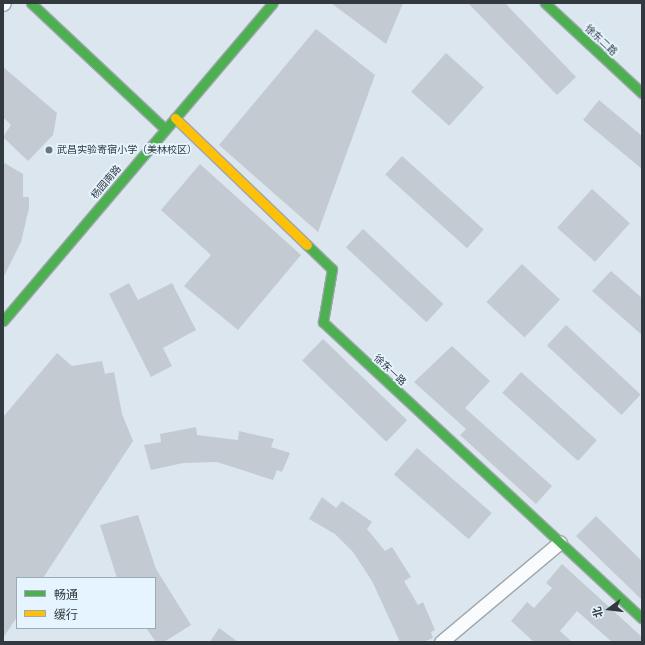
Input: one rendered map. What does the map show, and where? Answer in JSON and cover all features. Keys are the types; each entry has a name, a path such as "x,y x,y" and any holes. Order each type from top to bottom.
{"street":[{"path":"31,3 165,129"},
{"name":"杨园南路","path":"3,321 273,3"},
{"name":"徐东二路","path":"545,3 642,93"},
{"name":"徐东一路","path":"175,118 332,269 323,322 642,618"},
{"path":"441,642 560,542"}],"building":[{"path":"331,3 403,3 386,44"},
{"path":"468,3 505,3 576,77 557,95"},
{"path":"316,29 375,75 318,232 219,145"},
{"path":"446,53 484,87 449,126 411,92"},
{"path":"3,67 57,113 53,135 28,161 3,137 11,125 3,117"},
{"path":"599,100 642,136 642,169 583,120"},
{"path":"402,156 484,230 467,248 385,175"},
{"path":"3,162 23,174 23,197 29,197 29,208 21,242 3,278"},
{"path":"200,164 301,255 238,330 184,286 211,255 161,210"},
{"path":"592,189 630,223 595,262 557,228"},
{"path":"363,229 443,304 426,322 346,247"},
{"path":"522,264 560,299 525,337 487,302"},
{"path":"611,271 642,298 642,335 592,291"},
{"path":"129,283 138,300 172,283 196,330 163,348 172,366 151,377 109,294"},
{"path":"566,325 641,395 622,415 547,345"},
{"path":"323,339 407,420 386,442 302,361"},
{"path":"452,346 490,381 465,408 552,486 536,504 460,435 466,429 414,382"},
{"path":"57,353 72,366 102,361 105,374 114,372 122,414 133,441 44,577 16,577 16,618 3,638 3,417"},
{"path":"521,372 597,440 578,461 502,393"},
{"path":"196,427 197,435 238,440 239,431 274,439 271,447 290,453 282,472 277,470 273,480 217,462 183,463 151,470 144,445 161,442 160,434"},
{"path":"417,448 492,513 469,539 394,474"},
{"path":"322,497 336,508 342,501 372,522 367,529 385,551 392,547 411,577 404,581 418,605 423,602 435,630 431,632 433,638 423,642 400,642 372,581 353,552 335,534 309,519"},
{"path":"138,515 156,569 191,625 164,642 156,642 147,629 156,629 156,577 117,577 100,525"},
{"path":"596,516 642,561 642,600 576,536"},
{"path":"562,564 642,637 642,642 612,642 577,611 560,631 572,642 534,642 511,621 527,602 534,608 552,588 546,583"},
{"path":"219,628 238,642 210,642"}],"traffic: fast":[{"path":"31,3 165,129"},
{"path":"3,321 273,3"},
{"path":"545,3 642,93"},
{"path":"307,245 332,269 323,322 642,618"}],"traffic: slow":[{"path":"175,118 307,245"}],"place":[{"name":"武昌实验寄宿小学（美林校区）","path":"49,150"}]}
